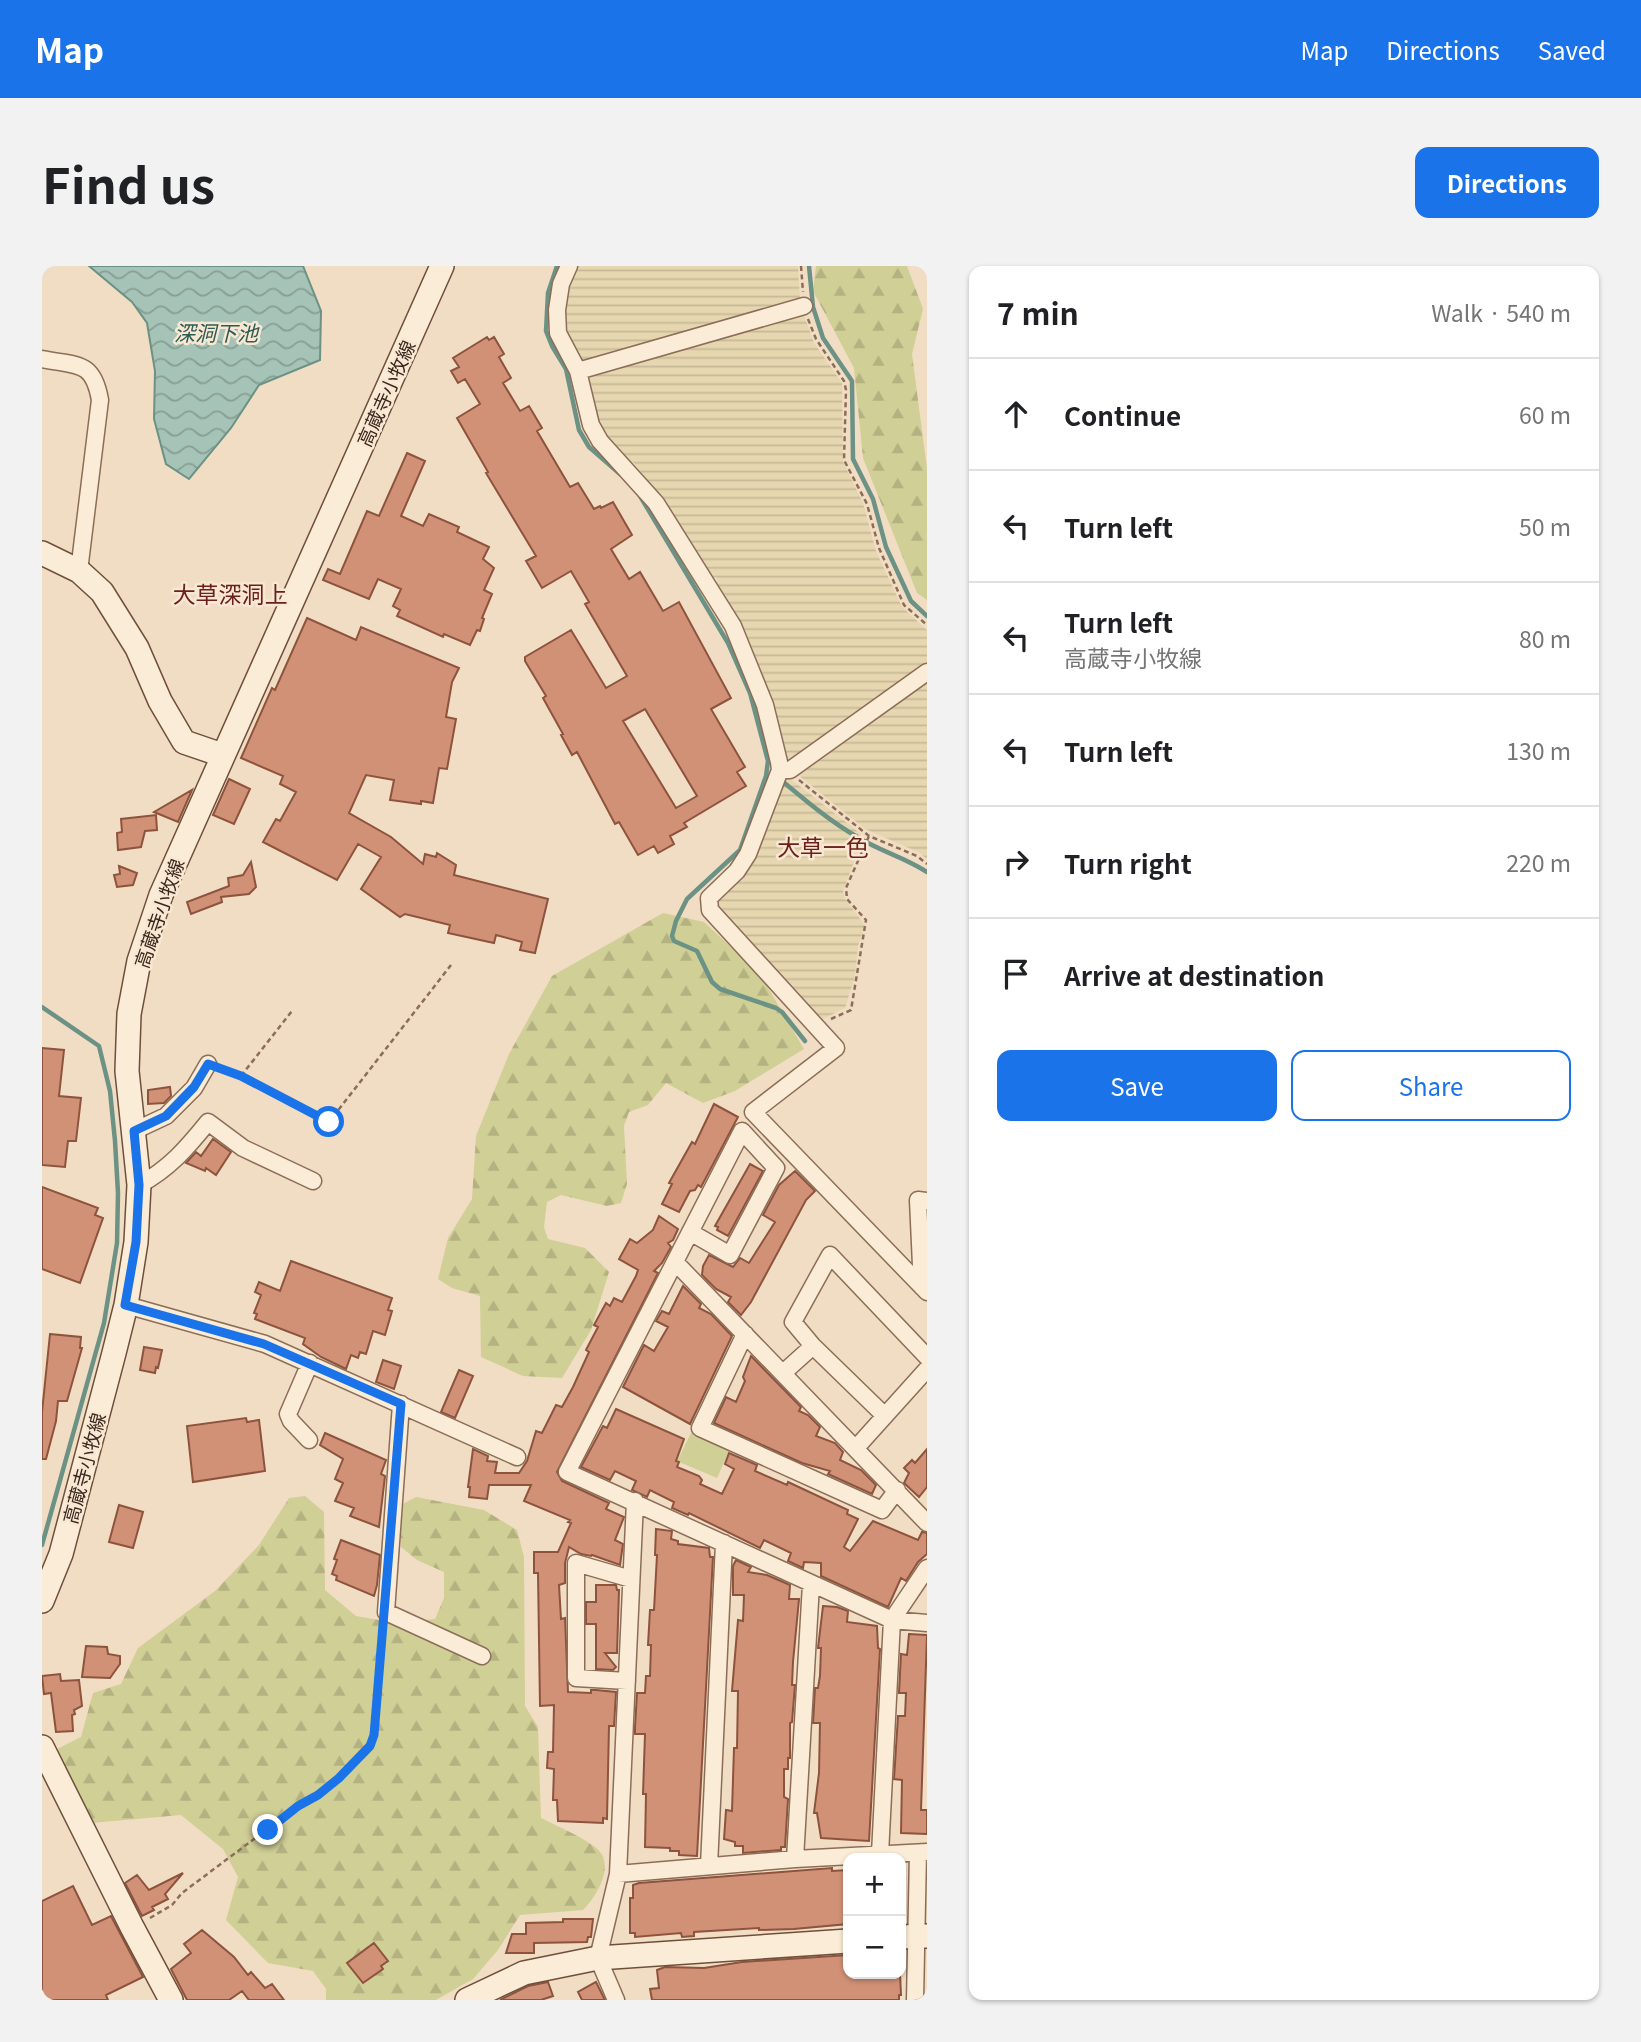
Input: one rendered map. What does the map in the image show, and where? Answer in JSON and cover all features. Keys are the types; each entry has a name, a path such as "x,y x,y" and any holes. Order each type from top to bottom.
{"main road":[{"name":"高蔵寺小牧線","path":"42,1601 61,1554 125,1305 136,1242 139,1185 127,1071 130,1014 139,961 161,895 222,755 442,266"},
{"path":"42,553 79,571 102,592 137,648 160,701 184,742 222,755"},
{"path":"42,1747 171,2000"},
{"path":"467,2000 524,1973 598,1958 843,1941"}],"street":[{"path":"569,266 557,310 558,333 578,371 591,425 600,442 656,503 733,626 765,705 785,770"},
{"path":"578,371 804,306"},
{"path":"42,359 83,367 93,375 100,400 79,571"},
{"path":"924,1290 752,1112 835,1048 710,910 709,898 737,871 748,854 785,770 927,672"},
{"path":"134,1131 166,1116 194,1087 208,1064"},
{"path":"139,1185 159,1174 184,1152 208,1122 243,1148 313,1181"},
{"path":"690,1232 730,1255 763,1193 776,1168 742,1132 690,1232 676,1263 566,1472 892,1620 927,1623"},
{"path":"924,1290 918,1200 927,1201"},
{"path":"885,1416 813,1346 793,1322 830,1255 927,1357"},
{"path":"676,1263 897,1490 924,1513"},
{"path":"125,1305 264,1344 517,1457"},
{"path":"745,1334 701,1428 882,1510 897,1490"},
{"path":"783,1373 813,1346"},
{"path":"309,1440 288,1414 310,1363"},
{"path":"856,1448 927,1369"},
{"path":"401,1404 386,1612 482,1656"},
{"path":"616,2000 598,1958 618,1874 635,1502"},
{"path":"709,1866 724,1543"},
{"path":"627,1681 576,1678 576,1563 631,1579"},
{"path":"880,1853 892,1620 927,1569"},
{"path":"795,1859 811,1584"},
{"path":"902,1853 923,1852 914,1936 915,2000"},
{"path":"618,1874 843,1856"}],"path":[{"path":"801,266 804,306 816,340 844,381 846,390 844,460 867,504 879,548 904,605 927,625"},
{"path":"785,770 869,836 917,856 927,864"},
{"path":"816,1026 851,1010 866,920 847,899 846,888 869,836"},
{"path":"208,1064 241,1076 329,1122 451,965"},
{"path":"241,1076 292,1011"},
{"path":"133,1930 172,1905 182,1893 298,1806 318,1795 370,1746 374,1735 386,1612"}],"shaded area":[{"path":"573,266 798,266 800,300 589,365 578,362 561,320 564,292"},
{"path":"803,312 814,343 842,383 843,462 863,503 876,551 902,607 927,630 927,669 789,767 783,762 771,697 751,655 711,585 718,581 716,577 708,581 646,478 634,463 606,444 598,434 586,376"},
{"path":"927,676 927,859 918,852 865,829 797,774"},
{"path":"787,776 861,834 862,840 843,891 845,899 865,925 858,946 855,976 845,1008 819,1021 712,908 736,877 777,784"}],"green space":[{"path":"816,266 907,266 923,309 912,354 927,469 927,600 917,593 863,458 854,368 813,291"},
{"path":"663,913 704,922 760,974 804,1049 735,1091 703,1103 666,1083 648,1105 629,1112 624,1126 627,1184 621,1203 607,1206 561,1195 547,1202 544,1227 548,1239 585,1248 609,1272 591,1330 562,1378 523,1376 481,1357 480,1296 452,1288 438,1279 448,1238 472,1199 476,1136 509,1054 552,976"},
{"path":"692,1431 730,1449 717,1478 677,1461"},
{"path":"305,1496 324,1512 325,1590 356,1616 397,1623 435,1619 444,1598 444,1572 417,1560 401,1547 399,1506 416,1497 484,1510 517,1530 524,1557 525,1706 538,1727 541,1818 595,1847 604,1862 603,1879 583,1910 520,1915 498,1950 473,1979 436,2000 326,2000 326,1989 313,1971 268,1963 226,1920 238,1877 223,1849 181,1815 92,1823 57,1749 81,1737 93,1693 121,1684 138,1648 215,1591 259,1545 289,1498"}],"water":[{"name":"深洞下池","path":"89,266 303,266 321,311 320,360 259,385 231,428 189,479 166,464 154,419 155,371 147,323 132,302"}],"building":[{"path":"487,337 489,340 494,337 504,354 499,357 511,378 503,383 520,411 529,406 542,428 537,431 570,487 578,483 594,509 613,502 632,535 611,549 629,579 640,572 663,611 679,602 731,698 711,709 745,767 737,772 746,786 684,823 687,827 670,836 674,844 658,853 654,846 638,855 619,822 615,824 577,752 572,755 543,698 546,696 525,661 525,657 571,630 606,688 627,676 585,604 589,602 571,571 542,588 526,561 536,556 486,473 488,472 457,418 480,404 465,379 458,383 451,371 459,367 453,358","holes":["645,709 697,796 676,808 623,721"]},
{"path":"407,453 425,461 401,516 423,526 429,514 459,527 457,532 489,547 483,559 494,568 484,590 492,594 482,618 484,619 480,631 477,630 470,645 444,634 443,637 397,616 400,610 393,606 401,589 378,579 369,599 323,580 328,569 340,574 367,511 379,516"},
{"path":"307,618 356,640 361,627 459,668 452,682 446,717 456,719 447,769 439,768 433,803 390,800 394,780 366,775 349,813 391,837 423,864 425,854 436,857 437,853 456,865 454,875 548,899 535,953 520,950 522,942 496,935 494,943 448,933 450,925 405,914 400,917 361,889 381,857 358,844 337,880 263,842 276,819 280,821 296,792 280,784 283,776 241,758"},
{"path":"229,779 250,789 234,824 213,815"},
{"path":"192,790 178,822 154,812"},
{"path":"156,815 157,830 145,831 141,847 118,850 117,833 122,832 121,819"},
{"path":"251,862 256,887 249,894 221,897 222,902 191,914 187,902 229,886 228,878 243,875"},
{"path":"119,866 137,873 133,885 117,887 114,875 120,874"},
{"path":"42,1048 64,1050 59,1096 81,1098 76,1141 68,1141 65,1167 42,1165"},
{"path":"170,1087 171,1096 164,1103 148,1104 148,1090"},
{"path":"714,1104 738,1117 701,1187 698,1185 695,1190 690,1191 679,1212 662,1204 672,1184 669,1183 692,1142 695,1144"},
{"path":"213,1139 231,1152 216,1175 206,1168 205,1171 186,1163 196,1152 201,1156"},
{"path":"750,1164 763,1171 728,1236 715,1226"},
{"path":"795,1171 815,1191 806,1200 751,1302 741,1315 728,1302 731,1297 716,1289 702,1275 703,1266 709,1255 733,1267 740,1258 749,1263 775,1222 763,1215 779,1185"},
{"path":"42,1187 98,1208 95,1215 103,1218 80,1283 42,1269"},
{"path":"659,1216 678,1229 673,1240 668,1243 671,1247 654,1271 658,1273 557,1472 562,1481 609,1503 606,1509 624,1517 615,1540 623,1544 620,1565 581,1554 569,1547 565,1563 565,1583 559,1585 561,1619 565,1618 568,1692 616,1692 614,1726 609,1726 607,1819 603,1818 603,1823 558,1821 557,1800 553,1800 554,1769 547,1768 548,1752 553,1752 554,1705 540,1706 538,1573 534,1573 534,1552 558,1552 571,1523 568,1522 570,1520 524,1501 531,1485 489,1485 487,1499 469,1497 473,1449 488,1456 487,1461 497,1462 495,1473 519,1473 527,1461 536,1431 542,1433 556,1405 562,1407 573,1387 589,1352 586,1350 598,1327 594,1325 606,1303 610,1306 614,1298 622,1302 636,1276 638,1270 619,1259 630,1239 637,1243 653,1230"},
{"path":"291,1261 392,1298 388,1310 392,1311 385,1335 373,1331 366,1354 360,1352 358,1358 351,1355 346,1369 321,1357 303,1344 305,1338 255,1319 257,1314 254,1313 261,1295 255,1292 259,1282 280,1291"},
{"path":"683,1286 701,1304 699,1308 711,1314 732,1336 690,1424 623,1387 644,1345 654,1351 668,1327 656,1321 662,1311 669,1314"},
{"path":"50,1334 81,1337 82,1348 67,1401 58,1401 46,1459 42,1459 42,1412"},
{"path":"144,1347 162,1350 155,1373 140,1370"},
{"path":"751,1356 801,1407 799,1411 808,1415 820,1427 816,1436 835,1443 843,1452 840,1460 861,1470 876,1485 872,1494 828,1474 830,1471 802,1463 714,1423 726,1397 736,1402"},
{"path":"383,1360 401,1366 394,1389 376,1382"},
{"path":"459,1370 473,1376 455,1418 441,1412"},
{"path":"616,1409 684,1439 676,1461 679,1462 677,1467 699,1476 702,1480 700,1484 722,1494 734,1469 725,1464 729,1453 757,1465 755,1471 787,1485 788,1482 848,1510 847,1514 858,1519 844,1547 850,1551 873,1521 918,1540 922,1532 927,1533 927,1554 918,1562 906,1581 901,1578 888,1607 821,1576 821,1563 804,1562 803,1568 788,1561 791,1553 764,1540 760,1548 689,1513 688,1515 672,1508 674,1502 650,1490 647,1497 632,1490 636,1481 615,1471 610,1480 581,1467 603,1426 607,1428"},
{"path":"246,1418 247,1422 259,1420 265,1471 193,1482 187,1426"},
{"path":"325,1433 386,1460 381,1474 385,1476 379,1527 350,1516 354,1508 335,1501 343,1483 335,1479 343,1459 320,1445"},
{"path":"927,1449 927,1487 919,1497 904,1483 909,1473 904,1468 912,1460 915,1463"},
{"path":"119,1505 143,1512 133,1548 109,1542"},
{"path":"656,1529 672,1531 671,1539 678,1541 678,1544 709,1548 710,1557 713,1557 697,1856 679,1855 679,1851 670,1851 670,1848 645,1847 645,1734 635,1734 635,1727 637,1693 645,1693 646,1676 650,1676 651,1645 648,1645 650,1610 654,1610"},
{"path":"341,1540 380,1555 374,1596 336,1580 337,1576 332,1574"},
{"path":"736,1560 751,1567 748,1572 767,1575 790,1585 789,1599 799,1599 793,1662 792,1685 795,1685 790,1723 790,1758 788,1769 784,1769 784,1797 788,1799 785,1847 781,1847 781,1850 743,1853 743,1846 735,1846 735,1842 724,1839 726,1810 732,1811 738,1691 732,1691 738,1620 743,1621 744,1595 733,1595 733,1566"},
{"path":"596,1585 616,1585 619,1590 617,1653 605,1653 616,1667 613,1670 596,1669 596,1624 586,1624 586,1602 596,1602"},
{"path":"823,1606 848,1611 847,1622 877,1626 880,1649 869,1841 821,1838 817,1813 814,1813 819,1773 820,1723 813,1723 815,1688 818,1688 820,1676 821,1648 818,1648"},
{"path":"909,1634 927,1635 921,1810 927,1810 927,1834 901,1833 902,1780 894,1779 898,1716 905,1716 906,1693 899,1693 901,1654 907,1655"},
{"path":"86,1646 107,1647 108,1654 120,1656 120,1664 110,1678 82,1677"},
{"path":"60,1674 61,1681 79,1680 82,1706 74,1710 75,1714 72,1715 73,1731 56,1732 51,1693 44,1694 42,1676"},
{"path":"832,1868 832,1871 843,1870 843,1924 694,1932 694,1936 682,1937 681,1933 635,1937 635,1933 630,1933 630,1898 633,1898 633,1885"},
{"path":"183,1873 165,1894 168,1899 142,1916 125,1883 137,1875 149,1890"},
{"path":"73,1886 92,1925 111,1916 143,1977 106,1995 108,2000 42,2000 42,1901"},
{"path":"563,1919 593,1919 591,1937 588,1937 587,1942 534,1943 534,1953 506,1953 512,1934 526,1934 526,1923 563,1922"},
{"path":"202,1930 234,1957 248,1975 251,1972 265,1988 272,1984 284,2000 249,2000 242,1991 229,2000 187,2000 171,1969 191,1953 184,1944"},
{"path":"374,1943 388,1961 381,1966 383,1969 363,1983 347,1963"},
{"path":"843,1955 843,1979 900,1979 901,1995 899,2000 652,2000 650,1989 659,1988 657,1970 665,1967 704,1968 742,1962"},
{"path":"548,1982 553,1996 541,2000 500,2000 528,1986"},
{"path":"596,1982 605,2000 582,2000 578,1992"}],"waterway":[{"path":"557,266 548,293 546,331 566,369 579,430 589,447 620,474"},
{"path":"809,266 813,307 823,338 852,381 853,459 873,499 886,547 911,601 927,616"},
{"path":"640,496 728,643 750,693 768,761 766,776 740,850 687,899 672,936 674,941 697,951 712,982 720,989 776,1008 805,1041"},
{"path":"781,780 849,832 927,872"},
{"path":"42,1007 99,1046 110,1091 118,1193 117,1243 104,1323 42,1545"}],"district":[{"name":"大草深洞上","path":"230,593"},
{"name":"大草一色","path":"823,846"}],"route":[{"path":"268,1830 339,1778 370,1746 374,1735 401,1404 264,1344 125,1305 136,1242 139,1185 134,1131 166,1116 194,1087 208,1064 241,1076 329,1122"}]}
